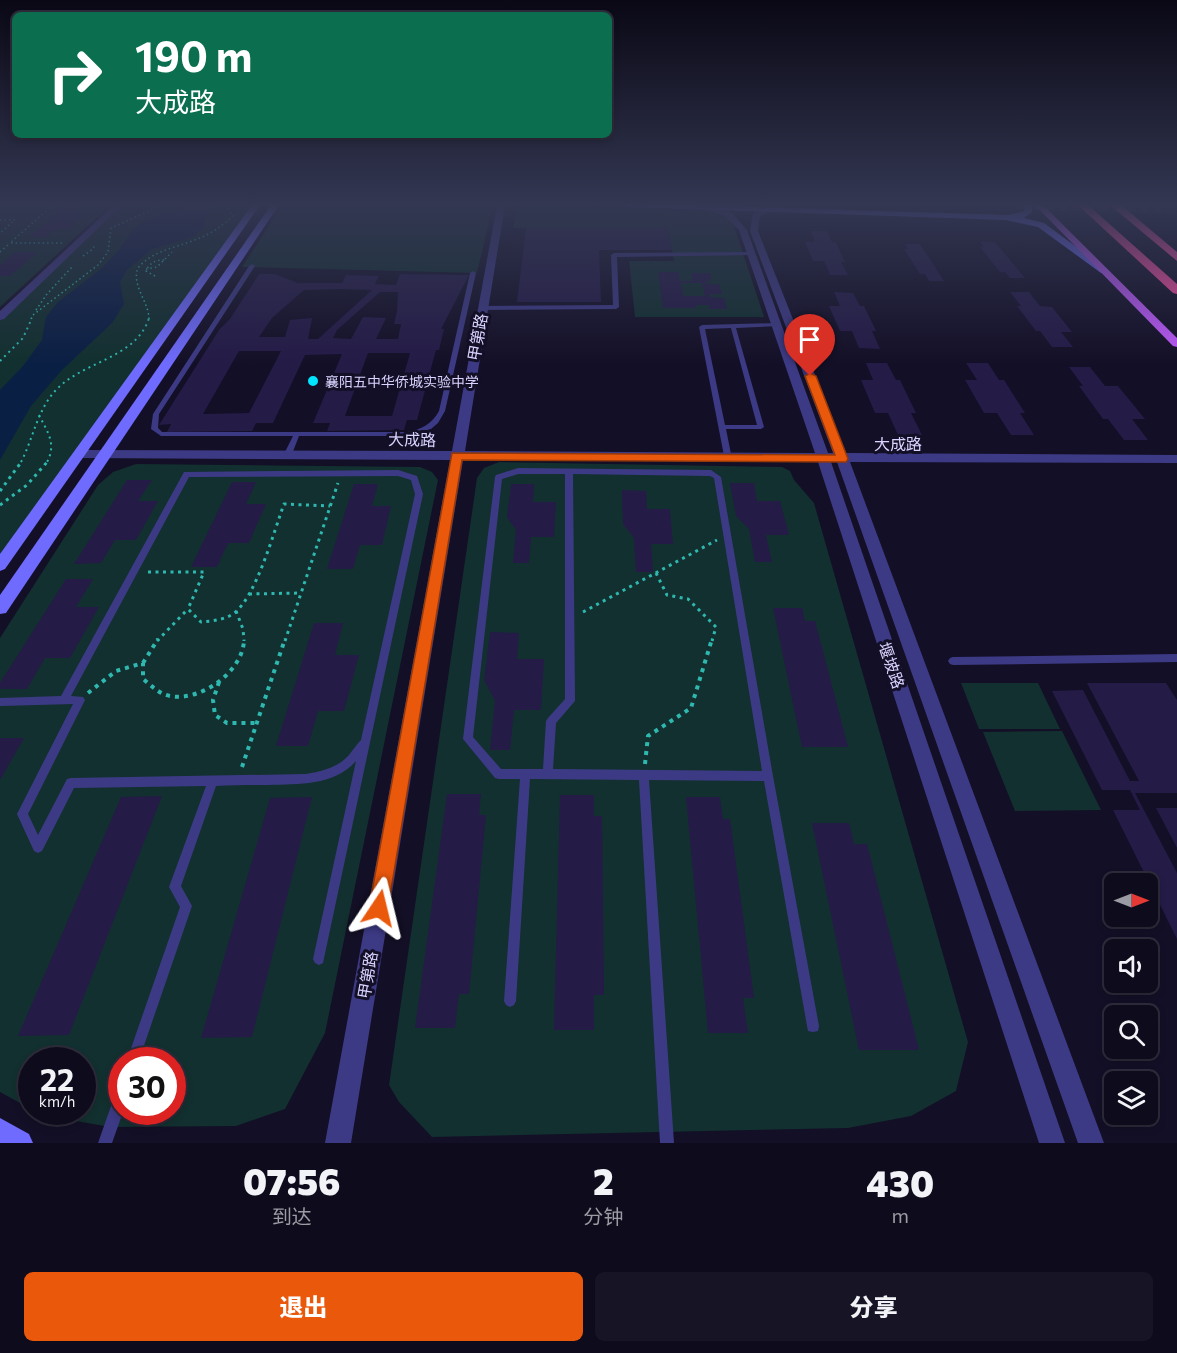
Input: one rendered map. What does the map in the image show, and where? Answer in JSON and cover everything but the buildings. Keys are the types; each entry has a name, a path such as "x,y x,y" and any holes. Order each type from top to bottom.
{"highway":[{"path":"1142,258 1177,290"}],"main road":[{"path":"1092,258 1177,344"}],"street":[{"path":"0,317 62,258"},
{"path":"0,565 218,258"},
{"path":"0,608 239,258"},
{"name":"甲第路","path":"338,1143 492,258"},
{"name":"堰坡路","path":"753,258 824,459 1053,1143"},
{"name":"堰坡路","path":"765,258 842,459 1091,1143"},
{"path":"1087,258 1106,272"},
{"name":"大成路","path":"79,454 728,459 1177,459"},
{"path":"0,1131 20,1143"}],"lane":[{"path":"483,308 616,307 614,258"},
{"path":"252,266 156,414 154,429 161,434 408,434 425,431 437,422 442,411 473,273"},
{"path":"728,459 702,327 776,325"},
{"path":"722,427 760,427 733,326"},
{"path":"288,454 297,434"},
{"path":"768,776 644,777 499,774 468,739 499,477 518,471 711,472 717,477 813,1026"},
{"path":"548,775 551,722 570,701 569,471"},
{"path":"64,700 187,474 398,473 414,478 419,494 319,959"},
{"path":"953,661 1177,658"},
{"path":"0,702 80,700 22,814 38,847 71,783 306,779 334,774 352,761 366,739"},
{"path":"510,1001 525,775"},
{"path":"644,777 667,1143"},
{"path":"137,1047 186,906 175,887 213,780"},
{"path":"105,1143 111,1125"}],"path":[{"path":"33,315 98,265 103,258"},
{"path":"0,491 18,469 28,448 38,413 65,381 119,352 136,339 147,326 149,309 135,274 138,267 149,258"},
{"path":"146,269 154,261 165,260"},
{"path":"146,269 157,267 165,260"},
{"path":"0,361 23,338 33,315 47,294 70,271 75,262"},
{"path":"146,269 155,276"},
{"path":"0,505 38,474 51,456 51,436 38,413"},
{"path":"237,780 341,473"},
{"path":"188,609 201,622 217,621 236,611 249,594 284,504 330,506"},
{"path":"570,619 727,535"},
{"path":"134,572 204,572 188,609 167,624 143,663 143,679 162,694 178,696 199,693 228,675 244,649 244,627 236,611"},
{"path":"644,777 648,736 691,708 716,627 688,599 667,595 656,573"},
{"path":"249,594 302,593"},
{"path":"80,700 116,671 143,663"},
{"path":"219,680 213,700 215,715 227,723 257,723"}],"green space":[{"path":"0,258 52,258 0,307"},
{"path":"62,258 218,258 0,565 0,317"},
{"path":"248,258 480,258 477,273 242,267"},
{"path":"674,258 745,258 764,317 635,317 629,261 674,261"},
{"path":"499,462 782,467 790,471 794,480 814,503 968,1042 956,1091 911,1116 848,1128 432,1137 399,1102 389,1085 477,478 484,468"},
{"path":"136,464 420,467 432,472 438,480 325,1033 285,1109 236,1126 110,1127 96,1124 96,1047 18,1047 18,1102 0,1092 0,638 98,485 113,472"},
{"path":"961,683 1038,683 1060,729 979,729"},
{"path":"1062,731 1101,810 1015,811 983,732"}],"water":[{"path":"111,258 141,258 127,270 120,282 124,304 112,323 62,370 31,406 0,460 0,390 23,366 42,340 46,317 58,302"}],"place":[{"name":"襄阳五中华侨城实验中学","path":"313,381"}],"route":[{"path":"379,908 456,456 842,459 810,376"}]}
